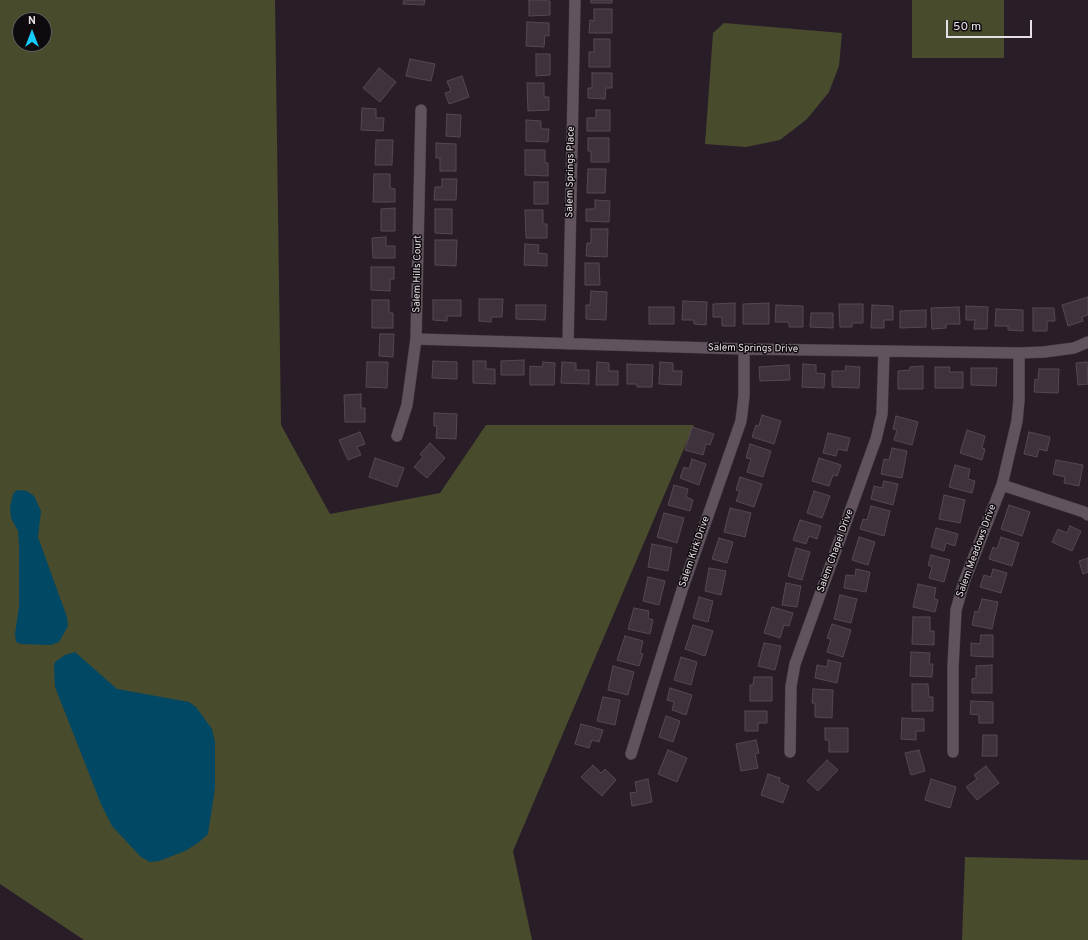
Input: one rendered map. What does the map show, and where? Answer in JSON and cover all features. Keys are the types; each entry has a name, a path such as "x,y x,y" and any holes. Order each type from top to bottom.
{"street":[{"name":"Salem Springs Place","path":"568,344 575,0"},
{"name":"Salem Hills Court","path":"397,436 407,405 416,339 421,110"},
{"name":"Salem Springs Drive","path":"416,339 744,349 1019,353 1044,352 1074,348 1088,342"},
{"name":"Salem Kirk Drive","path":"631,754 682,590 741,421 744,396 744,349"},
{"name":"Salem Chapel Drive","path":"790,752 791,686 795,664 876,440 882,414 884,351"},
{"name":"Salem Meadows Drive","path":"953,752 953,667 956,610 964,582 1002,485 1017,421 1019,400 1019,353"},
{"path":"1002,485 1084,512 1088,515"}],"green space":[{"path":"0,0 275,0 281,425 330,514 440,493 486,425 694,425 513,851 532,940 84,940 0,884"},
{"path":"912,0 1004,0 1004,58 912,58"},
{"path":"724,23 842,33 839,66 829,92 807,119 780,140 746,147 705,144 713,33"},
{"path":"965,857 1088,860 1088,940 962,940"}],"water":[{"path":"17,490 27,491 34,496 41,511 38,537 67,617 68,626 59,642 51,645 21,644 16,642 15,634 19,607 19,545 18,531 11,518 10,507 13,494"},
{"path":"75,652 117,689 189,702 196,707 212,729 215,742 215,788 208,834 198,843 185,851 159,861 150,862 141,857 112,826 101,804 55,687 55,662 65,655"}],"building":[{"path":"404,0 425,0 424,5 403,4"},
{"path":"529,0 550,1 550,15 529,16"},
{"path":"591,0 612,0 612,3 591,3"},
{"path":"594,9 612,9 612,33 589,33 590,20 594,21"},
{"path":"527,22 549,23 549,36 545,35 544,47 526,46"},
{"path":"594,39 610,39 610,67 589,67 589,52 594,52"},
{"path":"536,54 550,54 550,75 536,76"},
{"path":"410,59 435,64 431,81 406,76"},
{"path":"379,68 396,82 380,102 363,88"},
{"path":"592,73 612,73 612,88 606,88 605,99 588,98 588,88 592,88"},
{"path":"462,76 469,97 449,104 445,93 451,91 447,81"},
{"path":"527,83 544,83 544,97 549,97 549,110 528,111"},
{"path":"362,108 376,109 376,118 384,118 383,131 361,130"},
{"path":"596,110 610,110 610,131 587,131 587,118 596,118"},
{"path":"447,114 461,115 460,137 446,136"},
{"path":"526,120 541,121 541,129 549,129 548,142 526,141"},
{"path":"588,138 609,138 609,162 591,162 591,151 588,151"},
{"path":"376,140 393,140 392,165 375,165"},
{"path":"436,143 456,144 456,171 440,171 440,158 436,158"},
{"path":"525,150 545,150 545,163 548,163 548,176 525,175"},
{"path":"588,169 606,169 605,193 587,193"},
{"path":"374,174 390,174 390,188 395,189 395,202 373,202"},
{"path":"442,179 457,179 456,200 434,200 435,187 442,187"},
{"path":"534,182 548,182 548,204 534,204"},
{"path":"595,200 610,201 609,222 586,221 586,209 595,209"},
{"path":"395,208 395,231 381,231 381,209"},
{"path":"435,209 452,209 452,234 435,233"},
{"path":"525,210 543,210 543,224 547,224 547,238 526,238"},
{"path":"591,229 608,229 607,257 586,256 587,243 591,243"},
{"path":"386,237 386,246 395,246 395,258 373,258 372,238"},
{"path":"435,240 457,240 456,266 435,265"},
{"path":"525,244 539,245 538,253 547,254 547,266 524,265"},
{"path":"585,263 599,263 600,285 585,285"},
{"path":"371,267 394,267 394,279 390,279 390,291 371,290"},
{"path":"591,291 607,292 606,320 586,319 586,305 590,305"},
{"path":"1088,297 1088,315 1082,317 1083,321 1068,326 1062,305"},
{"path":"479,299 503,299 502,317 491,317 491,322 479,321"},
{"path":"372,300 389,300 389,313 393,313 393,328 372,328"},
{"path":"433,300 461,300 461,316 447,316 447,321 433,320"},
{"path":"683,301 707,302 706,325 694,324 694,320 682,320"},
{"path":"735,303 735,326 722,326 722,317 713,317 713,304"},
{"path":"769,303 769,324 743,324 743,304"},
{"path":"839,304 863,304 863,323 852,323 852,327 840,327"},
{"path":"516,305 546,305 545,320 516,319"},
{"path":"776,305 803,306 803,327 789,327 789,322 775,322"},
{"path":"872,305 893,306 893,320 884,320 884,328 871,328"},
{"path":"966,306 988,307 987,329 974,329 975,320 966,320"},
{"path":"649,307 674,307 674,324 649,324"},
{"path":"959,307 960,324 946,324 946,328 932,329 931,308"},
{"path":"1033,308 1054,308 1055,321 1047,321 1047,331 1033,331"},
{"path":"996,309 1023,310 1023,331 1008,330 1008,326 995,326"},
{"path":"926,310 926,327 900,328 900,311"},
{"path":"811,313 833,313 833,328 810,327"},
{"path":"380,334 394,334 393,357 379,356"},
{"path":"524,360 524,375 501,375 501,361"},
{"path":"433,361 457,362 457,379 432,378"},
{"path":"473,361 486,361 486,369 495,369 495,384 473,383"},
{"path":"367,362 388,362 387,388 366,387"},
{"path":"543,362 555,363 554,385 530,385 530,366 542,367"},
{"path":"562,362 576,363 576,370 589,370 589,384 561,383"},
{"path":"597,362 609,363 609,371 618,371 618,385 596,385"},
{"path":"660,362 673,363 673,371 682,371 681,385 659,384"},
{"path":"1087,362 1088,384 1078,385 1076,363"},
{"path":"627,364 653,365 652,387 637,387 637,384 627,384"},
{"path":"803,364 816,365 816,373 825,374 824,388 802,387"},
{"path":"789,365 790,380 760,381 759,367"},
{"path":"846,366 860,367 859,388 832,387 832,371 845,371"},
{"path":"923,366 923,389 898,389 898,371 910,370 910,367"},
{"path":"935,367 950,367 949,372 963,372 963,388 935,388"},
{"path":"971,368 997,368 996,386 971,385"},
{"path":"1039,369 1059,369 1058,393 1034,392 1035,379 1038,380"},
{"path":"361,394 361,408 365,408 365,422 345,422 344,395"},
{"path":"434,413 457,414 456,439 436,438 437,426 434,426"},
{"path":"762,415 781,421 774,444 752,437 756,425 759,426"},
{"path":"896,416 918,422 912,445 894,440 897,430 893,429"},
{"path":"692,427 714,434 710,445 706,444 703,455 685,450"},
{"path":"967,430 985,436 982,448 985,449 982,460 960,453"},
{"path":"360,432 365,444 357,447 361,455 348,460 339,440"},
{"path":"1029,432 1050,437 1047,451 1039,449 1037,457 1024,454"},
{"path":"828,433 850,438 847,451 838,449 836,456 823,453"},
{"path":"430,443 445,458 427,478 414,467 423,457 420,454"},
{"path":"750,444 771,451 763,477 747,472 751,459 746,458"},
{"path":"892,448 907,451 902,478 881,474 884,459 889,460"},
{"path":"375,458 404,468 397,487 369,477"},
{"path":"819,458 841,465 837,476 833,475 829,486 812,481"},
{"path":"692,459 706,464 699,485 680,478 684,467 689,469"},
{"path":"1056,460 1083,465 1079,486 1064,483 1065,477 1053,474"},
{"path":"955,465 970,469 968,479 975,481 972,493 949,487"},
{"path":"740,477 762,484 754,507 736,501 740,491 736,490"},
{"path":"884,481 898,484 893,505 871,499 874,486 882,488"},
{"path":"674,485 688,489 686,497 693,500 690,511 668,505"},
{"path":"814,491 830,496 822,518 807,513"},
{"path":"944,495 965,500 960,523 939,519"},
{"path":"1009,505 1030,512 1022,536 1001,529"},
{"path":"871,506 890,511 884,536 860,529 863,519 867,520"},
{"path":"730,508 751,513 745,537 724,532"},
{"path":"664,513 684,518 677,543 657,537"},
{"path":"800,520 821,526 817,539 809,536 806,544 793,540"},
{"path":"1070,526 1081,531 1072,551 1052,542 1058,529 1067,533"},
{"path":"936,528 958,534 955,546 946,543 944,551 931,547"},
{"path":"859,537 875,542 868,565 852,560"},
{"path":"1001,537 1019,543 1012,566 989,559 993,547 997,549"},
{"path":"719,538 733,542 727,563 712,559"},
{"path":"652,544 672,548 668,571 648,567"},
{"path":"796,548 810,552 802,580 788,576"},
{"path":"931,555 950,560 944,582 929,578 932,567 928,565"},
{"path":"1088,558 1088,572 1083,574 1079,561"},
{"path":"709,568 726,571 721,595 705,591"},
{"path":"856,569 870,572 866,592 844,588 846,575 855,576"},
{"path":"993,569 1007,573 1001,593 980,587 984,575 991,577"},
{"path":"648,577 665,581 659,605 643,601"},
{"path":"786,583 801,586 797,607 782,605"},
{"path":"918,584 936,588 934,599 938,600 935,612 913,607"},
{"path":"840,595 857,599 851,623 834,619"},
{"path":"699,597 713,601 708,622 693,618"},
{"path":"982,599 998,602 992,629 972,625 975,611 978,612"},
{"path":"772,607 793,613 789,626 784,625 780,638 764,633"},
{"path":"634,608 649,611 648,618 653,620 650,634 628,629"},
{"path":"913,617 930,617 930,631 934,631 934,645 912,644"},
{"path":"832,624 851,630 843,657 827,652 831,639 827,638"},
{"path":"693,625 713,631 705,656 685,649"},
{"path":"981,635 993,635 993,657 971,656 971,643 980,644"},
{"path":"625,636 643,641 640,653 643,654 639,666 617,660"},
{"path":"764,643 781,646 775,670 758,666"},
{"path":"911,652 930,653 929,664 933,664 932,677 910,676"},
{"path":"681,657 697,662 691,685 674,680"},
{"path":"828,660 841,663 837,683 815,678 817,665 827,667"},
{"path":"992,665 992,693 972,693 972,679 976,678 976,666"},
{"path":"613,666 634,672 628,695 608,690"},
{"path":"754,677 772,677 772,701 750,701 750,685 753,685"},
{"path":"912,684 928,684 929,697 933,697 933,711 912,711"},
{"path":"670,688 692,695 686,715 672,710 674,702 667,700"},
{"path":"813,689 833,690 832,718 815,717 815,703 812,703"},
{"path":"603,697 620,700 615,725 597,721"},
{"path":"971,701 993,702 993,723 979,723 979,715 970,714"},
{"path":"745,711 767,711 767,723 758,723 758,731 745,731"},
{"path":"666,716 680,721 673,742 659,737"},
{"path":"902,718 924,719 924,731 916,731 916,740 901,739"},
{"path":"581,724 603,730 599,742 592,740 589,748 575,744"},
{"path":"825,728 848,728 848,752 829,752 829,740 825,740"},
{"path":"983,735 997,735 997,756 982,756"},
{"path":"756,740 759,753 755,754 758,768 741,771 736,744"},
{"path":"668,750 687,758 677,782 658,774"},
{"path":"919,750 925,771 911,775 905,753"},
{"path":"827,760 838,770 818,791 807,781"},
{"path":"593,765 601,773 605,769 616,780 602,796 581,777"},
{"path":"986,766 999,783 977,800 966,787 977,779 974,775"},
{"path":"768,774 780,778 779,782 789,786 783,803 761,795"},
{"path":"648,779 652,802 632,806 630,793 637,792 635,782"},
{"path":"931,779 956,787 950,808 925,800"}]}
